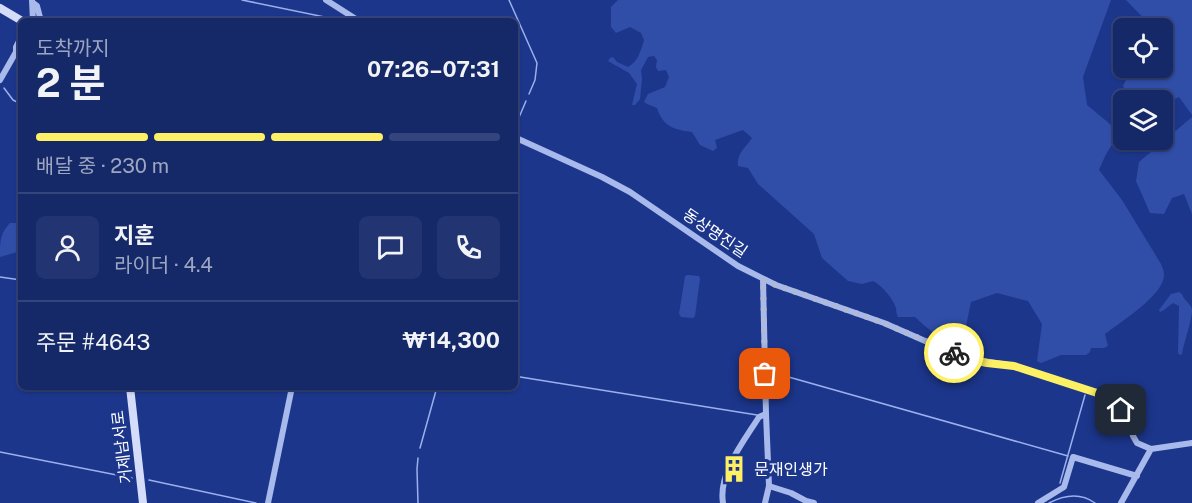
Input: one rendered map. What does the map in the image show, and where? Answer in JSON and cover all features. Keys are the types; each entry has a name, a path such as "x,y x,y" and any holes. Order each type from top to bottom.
{"main road":[{"path":"0,8 18,18"},
{"path":"11,16 18,25"},
{"name":"거제남서로","path":"130,390 143,503"}],"street":[{"path":"326,0 354,18"},
{"path":"32,2 33,18"},
{"path":"32,2 37,6 39,18"},
{"path":"0,80 18,49"},
{"name":"동상명진길","path":"518,139 630,192 738,266 776,285 884,323 964,358 1014,366 1113,398 1128,421 1137,443 1151,449"},
{"path":"763,279 769,486 765,503"},
{"path":"268,503 291,390"},
{"path":"723,503 721,493 732,458 759,417 766,414"},
{"path":"1121,503 1151,449 1192,443"},
{"path":"1038,503 1064,487 1073,457 1137,476"},
{"path":"769,486 814,503"}],"shaded area":[{"path":"618,0 1111,0 1083,77 1087,105 1110,124 1113,130 1113,143 1099,170 1122,200 1161,264 1164,273 1162,282 1150,299 1105,334 1108,346 1091,348 1086,355 1061,355 1041,363 1037,361 1042,324 1028,301 997,293 971,302 963,341 943,338 915,317 898,317 892,301 880,286 873,281 862,284 848,281 822,258 814,234 758,184 748,168 738,166 740,154 752,138 743,130 715,140 717,148 713,151 700,145 692,132 670,126 657,108 644,102 648,94 665,87 669,77 666,70 658,71 657,60 654,56 648,57 641,70 640,99 632,105 637,84 629,73 608,61 613,57 617,62 628,67 637,59 644,40 641,33 630,27 616,33 611,27 611,7"},
{"path":"1126,0 1192,0 1192,115 1179,97 1173,100 1173,90 1125,90 1123,86 1127,78 1173,78 1173,18 1143,18"},
{"path":"1192,117 1192,214 1184,194 1172,198 1164,214 1150,213 1136,181 1139,162 1153,150 1173,150 1173,133"},
{"path":"10,223 18,223 18,251 0,257 1,238"},
{"path":"685,276 699,276 700,279 693,318 681,317 679,314"},
{"path":"1179,292 1192,310 1180,355 1178,353 1179,306 1173,303 1160,312 1159,310 1171,294"}],"waterway":[{"path":"242,0 329,18"},
{"path":"509,0 517,18"},
{"path":"518,20 537,63 535,80 529,94"},
{"path":"4,88 13,100 18,102"},
{"path":"518,120 526,101"},
{"path":"0,277 18,280"},
{"path":"771,372 1068,456"},
{"path":"518,377 757,415"},
{"path":"420,448 436,390"},
{"path":"1060,483 1085,395"},
{"path":"0,452 132,478"},
{"path":"418,458 418,503"},
{"path":"149,480 256,503"},
{"path":"1049,503 1072,496 1084,497 1095,503"}],"way so far":[{"path":"765,374 763,279 884,323 954,353"}],"place":[{"name":"문재인생가","path":"734,469"}],"route":[{"path":"954,353 964,358 987,363 1014,366 1113,398 1121,410"}]}
